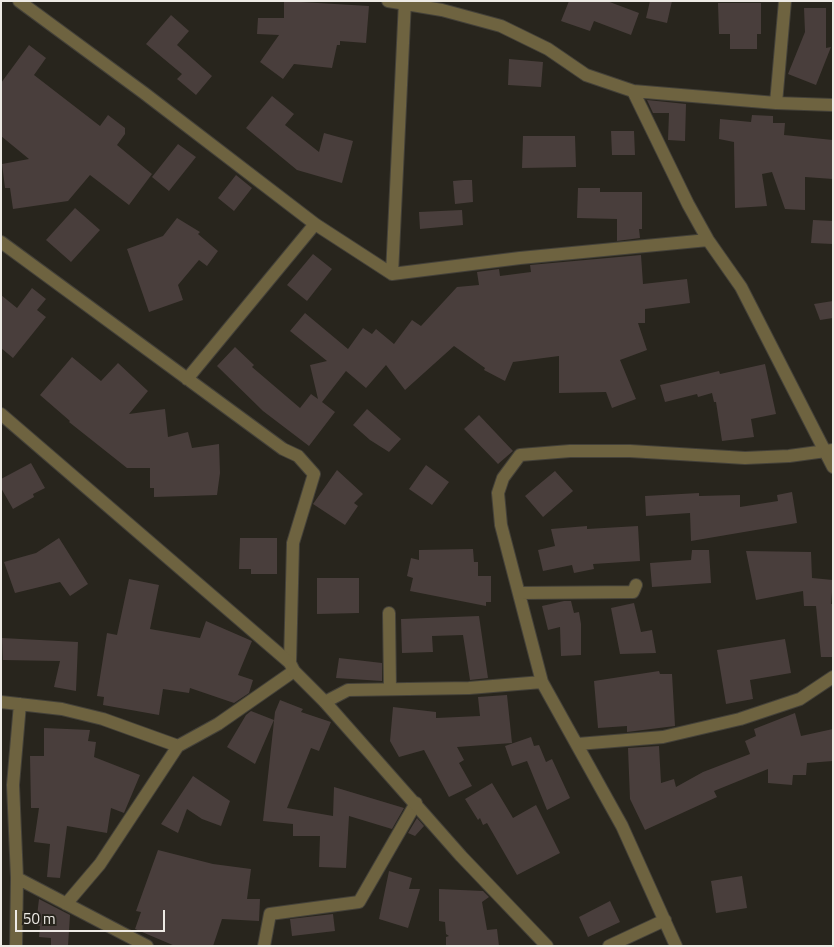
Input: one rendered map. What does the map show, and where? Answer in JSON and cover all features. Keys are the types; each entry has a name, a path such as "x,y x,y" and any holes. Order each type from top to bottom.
{"street":[{"path":"19,1 144,93 315,224 392,274 520,258 708,240"},
{"path":"388,1 442,10 501,26 548,49 586,75 633,90 776,103 833,105"},
{"path":"776,103 784,1"},
{"path":"392,274 405,4"},
{"path":"633,90 708,240 741,287 828,451 833,467"},
{"path":"187,379 315,224"},
{"path":"1,242 283,449 298,456 314,474 292,543 292,667"},
{"path":"1,414 292,667 416,803 461,856 547,946"},
{"path":"676,946 622,826 542,682 501,525 498,493 502,478 520,455 570,451 622,451 745,458 789,456 828,451"},
{"path":"519,593 634,592 636,585"},
{"path":"389,613 390,689"},
{"path":"66,904 100,864 178,746 218,724 292,667"},
{"path":"578,744 663,737 740,719 800,699 833,677"},
{"path":"325,702 348,690 469,688 542,682"},
{"path":"1,702 62,709 103,719 178,746"},
{"path":"16,946 17,878 7,785 20,704"},
{"path":"264,946 270,914 359,902 416,803"},
{"path":"17,878 147,946"},
{"path":"609,946 665,920"}],"building":[{"path":"284,1 369,6 366,43 340,41 340,45 337,45 332,68 294,64 283,79 260,62 279,35 257,34 258,18 284,18"},
{"path":"569,1 607,1 639,13 631,35 594,21 590,31 561,21"},
{"path":"650,1 672,1 667,23 646,18"},
{"path":"718,3 761,3 761,34 757,34 757,49 730,49 730,34 719,34"},
{"path":"804,8 826,8 826,48 831,47 816,85 788,74 805,32"},
{"path":"171,15 189,31 177,45 212,76 196,95 177,79 182,74 146,44"},
{"path":"29,45 46,58 34,75 100,126 108,115 125,128 125,134 117,145 152,174 129,205 90,175 68,201 13,209 10,188 5,188 2,164 29,159 1,136 1,83"},
{"path":"509,59 543,62 541,87 508,85"},
{"path":"272,96 294,114 285,125 319,152 324,133 353,141 342,183 297,170 246,128"},
{"path":"647,100 686,104 685,141 668,140 669,113 653,113"},
{"path":"752,115 773,116 773,123 785,123 784,135 833,140 833,179 805,177 805,210 785,209 772,172 762,174 767,206 735,208 734,142 719,139 720,119 751,122"},
{"path":"611,131 634,131 635,155 612,155"},
{"path":"523,136 575,136 576,167 522,168"},
{"path":"178,144 196,157 169,191 152,177"},
{"path":"236,175 252,188 234,211 218,198"},
{"path":"472,180 473,202 455,204 453,181"},
{"path":"578,188 600,188 600,192 642,192 642,229 639,229 640,238 617,241 617,219 577,218"},
{"path":"75,208 100,230 71,262 46,240"},
{"path":"462,210 463,225 420,229 419,212"},
{"path":"177,218 200,232 198,234 218,251 207,266 199,260 178,285 183,300 149,312 127,249 163,236"},
{"path":"813,220 833,221 833,244 811,243"},
{"path":"313,254 332,269 307,301 287,285"},
{"path":"641,255 643,284 687,279 690,303 645,309 645,323 638,323 647,350 620,360 636,399 612,408 606,392 559,393 559,356 513,362 505,381 484,370 485,368 454,346 405,390 386,365 366,388 346,371 322,402 335,412 309,446 263,411 217,366 235,347 254,365 252,367 300,408 311,394 318,399 310,365 327,361 290,331 305,313 348,349 363,328 372,334 376,329 394,344 412,320 421,326 457,287 479,285 477,272 499,269 500,276 531,272 530,265"},
{"path":"32,288 46,299 37,310 46,317 13,358 1,348 1,295 17,308"},
{"path":"833,301 833,318 820,320 814,304"},
{"path":"72,357 101,381 118,363 148,391 129,414 165,409 168,437 188,432 192,448 219,444 220,473 217,495 154,497 154,488 150,488 150,468 127,468 69,422 40,395"},
{"path":"765,364 776,414 751,419 754,437 722,441 716,402 714,402 712,393 698,397 697,394 665,402 660,385 719,371 720,374"},
{"path":"367,409 401,439 389,452 370,440 353,425"},
{"path":"479,415 513,451 498,464 464,429"},
{"path":"31,463 45,488 33,494 34,497 13,509 1,488 1,479"},
{"path":"426,465 449,482 432,505 409,489"},
{"path":"337,470 363,494 354,503 358,506 345,525 313,504"},
{"path":"555,471 573,491 543,517 525,496"},
{"path":"792,492 797,523 691,541 690,513 646,516 645,496 699,493 699,496 740,495 740,507 778,501 777,495"},
{"path":"587,526 587,529 638,526 640,561 593,564 594,569 574,573 572,565 543,571 538,550 555,546 551,529"},
{"path":"59,538 88,584 70,596 60,582 15,593 4,562 36,553"},
{"path":"240,538 277,538 277,574 251,574 251,569 239,569"},
{"path":"473,549 474,562 478,562 478,576 491,576 491,602 486,602 486,606 410,591 413,578 407,576 411,558 419,560 419,550"},
{"path":"692,550 709,550 711,583 652,587 650,563 691,560"},
{"path":"746,551 811,552 812,578 833,580 831,604 833,604 833,657 821,657 816,606 804,606 803,591 756,600"},
{"path":"317,578 359,578 359,613 317,614"},
{"path":"129,579 159,585 150,629 200,638 206,621 252,641 238,675 253,680 249,693 234,703 190,688 189,693 163,689 159,715 103,705 104,697 97,696 107,633 117,635"},
{"path":"571,601 574,613 579,612 581,655 561,656 560,627 548,630 542,606"},
{"path":"634,603 641,632 652,630 656,653 620,654 611,608"},
{"path":"479,616 488,678 470,680 463,635 432,636 433,652 402,653 401,619"},
{"path":"2,638 78,642 76,691 54,687 60,661 3,660"},
{"path":"785,639 791,673 750,680 753,699 726,704 717,650"},
{"path":"339,658 382,663 382,681 336,678"},
{"path":"659,671 660,674 672,674 675,726 627,732 627,726 598,728 594,681"},
{"path":"507,695 512,743 457,747 464,760 459,763 472,786 449,797 424,750 399,757 390,741 393,707 436,712 436,718 480,716 478,697"},
{"path":"280,700 303,709 301,712 331,722 319,751 311,748 287,808 333,816 334,787 404,808 392,829 349,816 346,868 319,867 320,836 293,836 293,824 263,821 275,712"},
{"path":"251,711 274,720 255,764 227,747 246,715"},
{"path":"795,713 801,736 833,729 833,761 807,763 806,775 793,775 792,785 768,783 768,769 714,791 717,797 645,830 630,799 628,748 659,746 661,783 674,779 676,787 703,772 750,754 745,741 756,736 754,729"},
{"path":"44,728 90,730 88,741 96,742 94,757 140,775 124,813 111,808 107,833 67,826 60,878 47,877 50,844 34,842 39,808 31,808 30,756 44,756"},
{"path":"531,737 534,746 539,745 546,762 552,759 570,798 547,810 527,761 512,766 505,746"},
{"path":"193,776 230,801 221,826 202,819 187,809 178,833 161,824"},
{"path":"492,783 513,818 536,805 560,853 517,875 487,823 483,825 480,818 478,820 465,799"},
{"path":"417,818 424,826 415,836 408,833"},
{"path":"158,850 213,864 251,869 247,899 260,899 259,921 222,919 213,946 175,946 135,929 141,912 136,911"},
{"path":"389,871 412,878 409,889 420,889 408,928 379,919"},
{"path":"742,876 747,908 716,913 711,881"},
{"path":"439,889 483,891 489,897 482,902 487,930 497,929 499,946 446,946 446,937 449,936 446,934 445,922 439,921"},
{"path":"39,899 70,915 68,946 51,946 51,938 39,937 40,926 36,925"},
{"path":"610,901 620,922 588,937 579,917"},
{"path":"333,914 335,931 292,936 290,919"}]}
